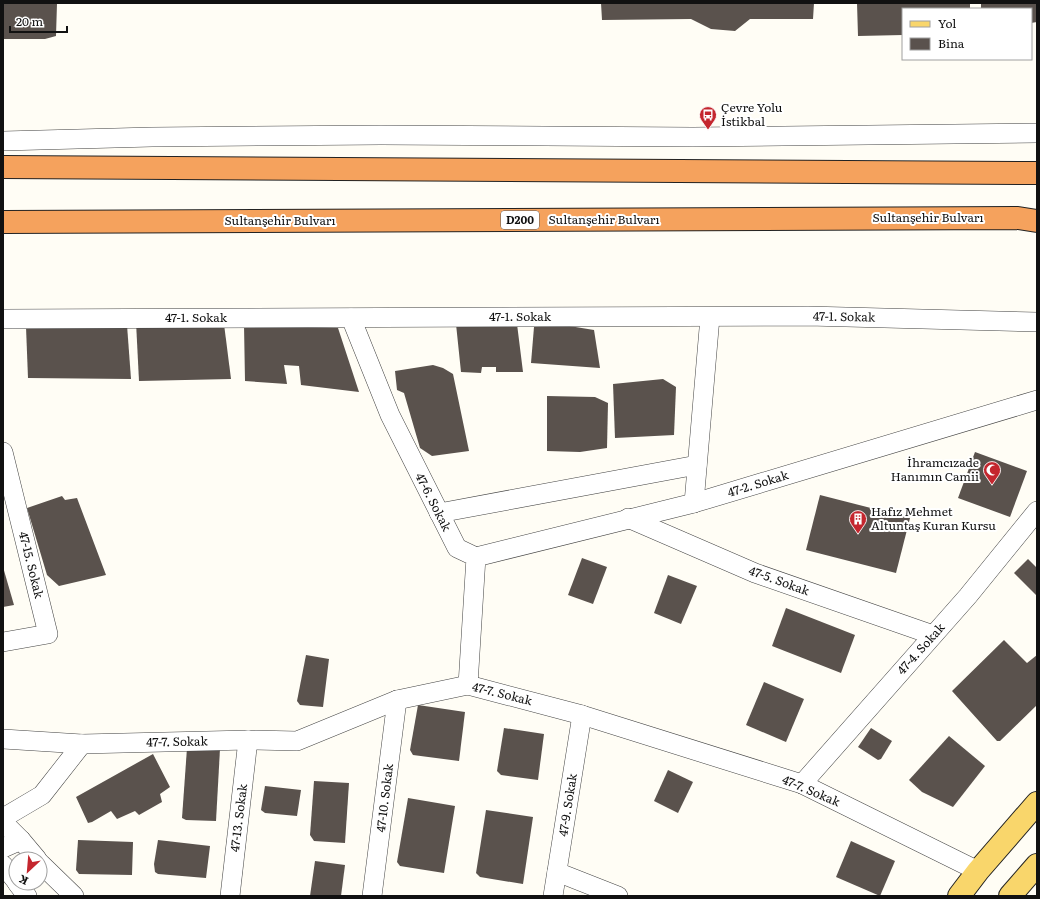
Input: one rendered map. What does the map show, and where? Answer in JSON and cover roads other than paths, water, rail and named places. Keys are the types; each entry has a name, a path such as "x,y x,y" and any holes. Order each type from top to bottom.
{"highway":[{"path":"3,167 1037,173"},
{"name":"Sultanşehir Bulvarı","path":"3,222 1010,218 1037,221"}],"main road":[{"path":"959,896 978,871 1037,803"},
{"path":"1010,896 1037,865"}],"street":[{"path":"3,141 152,137 381,135 693,137 1037,133"},
{"name":"47-1. Sokak","path":"3,319 808,316 1037,322"},
{"path":"694,503 710,317"},
{"name":"47-6. Sokak","path":"351,318 390,415 457,548 476,557"},
{"name":"47-2. Sokak","path":"476,557 628,518 694,503 1037,400"},
{"name":"47-15. Sokak","path":"3,452 48,634 3,642"},
{"path":"439,512 697,466"},
{"name":"47-4. Sokak","path":"802,784 968,596 1037,511"},
{"name":"47-5. Sokak","path":"628,518 755,573 934,635"},
{"path":"468,685 476,557"},
{"name":"47-7. Sokak","path":"3,739 82,744 248,740 297,741 397,700 468,685 582,715 802,784 978,871"},
{"name":"47-10. Sokak","path":"372,896 397,700"},
{"name":"47-9. Sokak","path":"553,896 582,715"},
{"name":"47-13. Sokak","path":"230,896 248,740"},
{"path":"3,818 42,795 82,744"},
{"path":"3,822 30,851"},
{"path":"3,848 21,840"},
{"path":"48,871 74,896"},
{"path":"557,872 618,896"}],"place":[{"name":"Çevre Yolu İstikbal","path":"708,130"},
{"name":"İhramcızade Hanımın Camii","path":"992,485"},
{"name":"Hafız Mehmet Altuntaş Kuran Kursu","path":"858,534"}]}
